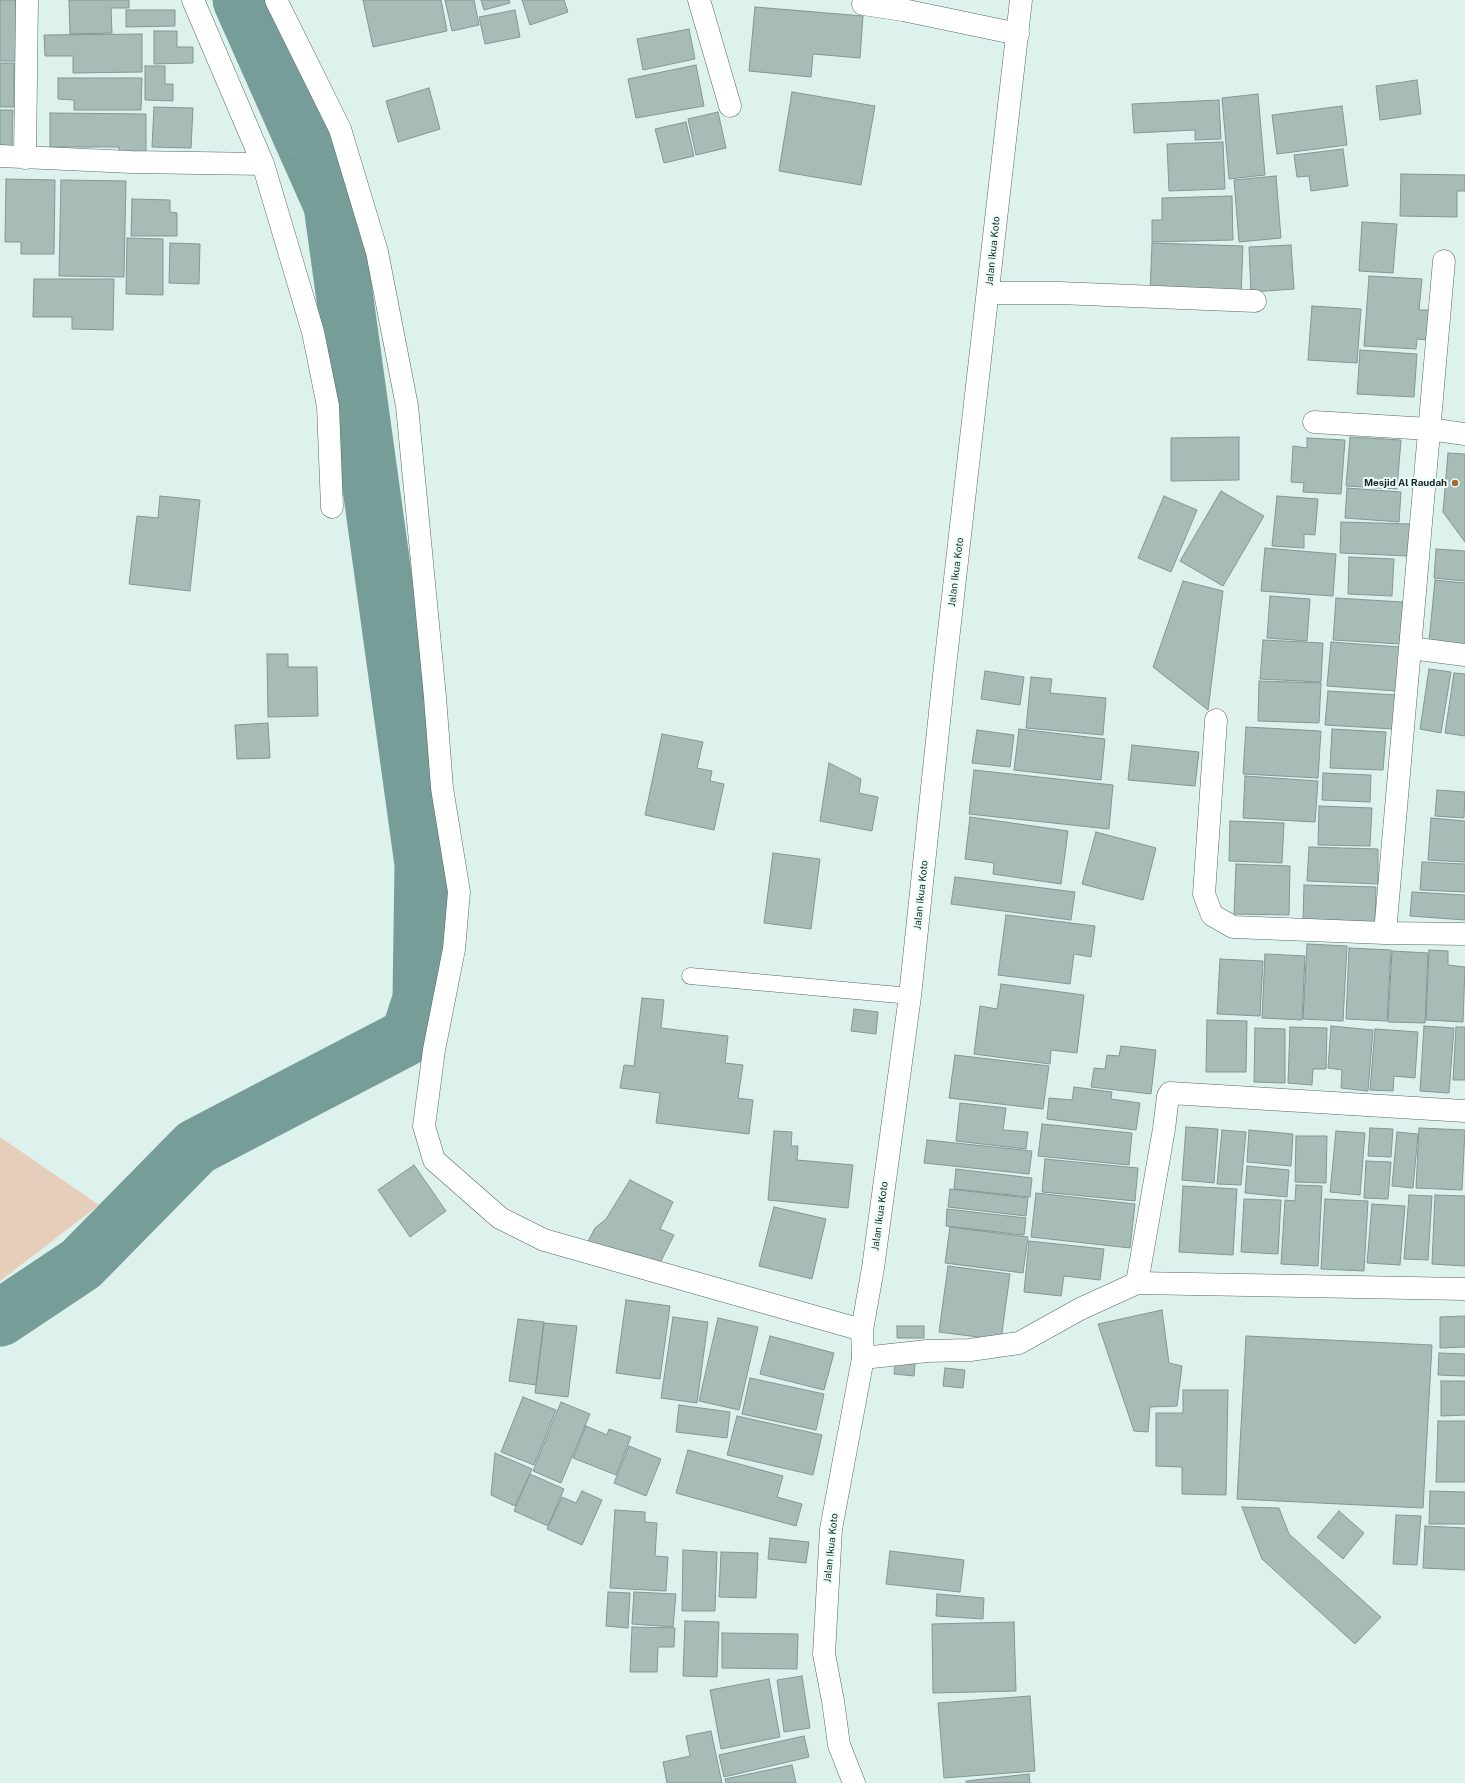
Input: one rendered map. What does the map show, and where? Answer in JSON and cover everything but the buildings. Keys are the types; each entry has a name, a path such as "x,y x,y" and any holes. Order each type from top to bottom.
{"street":[{"path":"25,158 27,0"},
{"path":"194,0 273,161 313,332 328,406 332,506"},
{"path":"276,0 340,129 377,252 406,406 435,689 442,788 459,892 454,949 434,1050 424,1126 434,1160 500,1218 544,1240 862,1330"},
{"path":"699,0 730,106"},
{"name":"Jalan Ikua Koto","path":"854,1783 839,1745 833,1701 824,1654 831,1529 863,1358 862,1330 873,1268 910,996 943,684 989,293 1021,0"},
{"path":"862,4 903,10 1018,34"},
{"path":"0,156 131,162 273,161"},
{"path":"1385,933 1444,261"},
{"path":"989,293 1059,293 1255,302"},
{"path":"1314,422 1429,429 1465,434"},
{"path":"1410,648 1465,655"},
{"path":"1216,720 1204,894 1212,915 1233,927 1385,933 1465,934"},
{"path":"1137,1283 1164,1129 1168,1096 1170,1093 1465,1111"},
{"path":"863,1358 927,1351 970,1350 1019,1343 1080,1309 1137,1283 1465,1289"}],"lane":[{"path":"690,976 910,996"}],"path":[{"path":"273,161 322,140"}],"shaded area":[{"path":"0,1137 99,1205 0,1281"}],"waterway":[{"path":"0,1318 81,1264 196,1147 409,1036 421,999 423,864 332,205 241,0"}],"place":[{"name":"Mesjid Al Raudah","path":"1455,483"}]}
